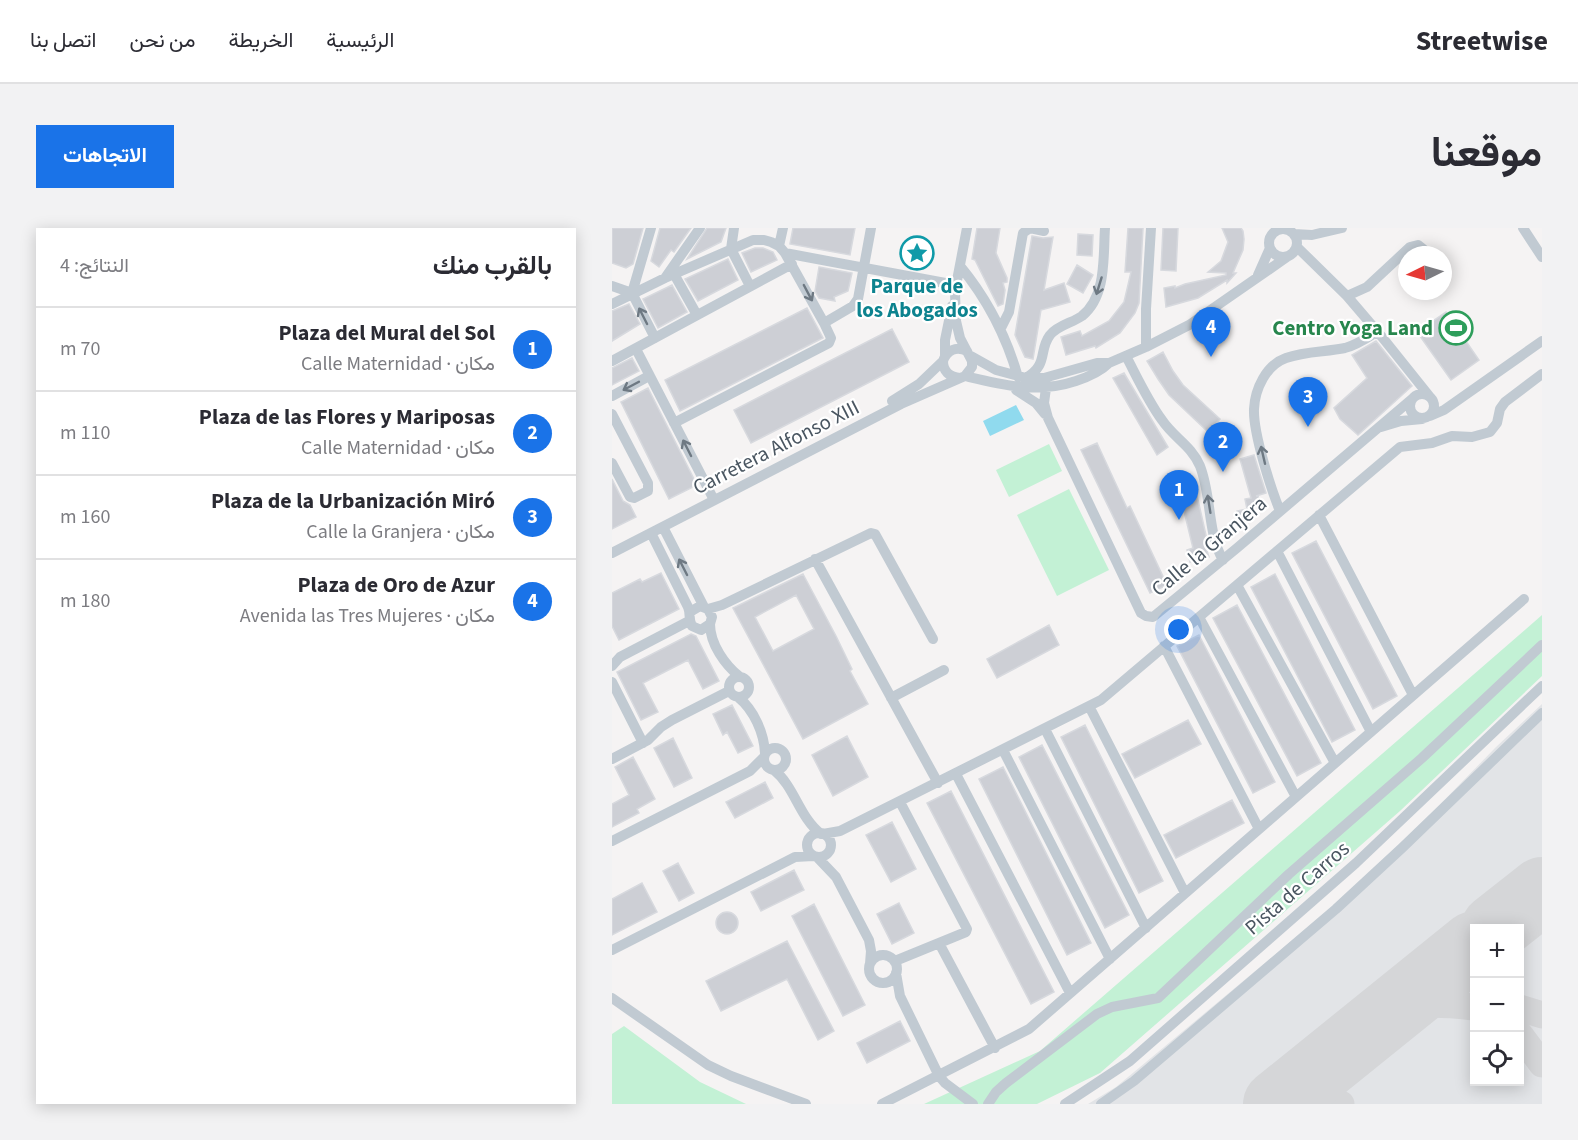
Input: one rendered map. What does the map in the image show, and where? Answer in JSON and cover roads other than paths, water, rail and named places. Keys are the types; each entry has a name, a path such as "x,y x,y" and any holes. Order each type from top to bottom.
{"street":[{"path":"651,228 632,293 655,338"},
{"path":"670,276 700,228"},
{"path":"734,228 731,249 750,286"},
{"path":"674,423 830,341 824,322 782,250 783,228"},
{"path":"824,322 853,306 858,299 871,228"},
{"path":"967,228 946,331 945,370 949,374 1011,387 1046,388 1085,378 1109,363 1189,325 1288,257 1295,237"},
{"path":"1001,328 1009,312 1023,233 1030,228 1044,231"},
{"path":"1022,378 1037,370 1041,364 1050,335 1086,312 1096,297 1102,278 1105,228"},
{"path":"1146,347 1151,228"},
{"path":"1261,228 1271,237 1277,256 1315,265"},
{"path":"1295,237 1342,228"},
{"path":"1523,228 1542,257"},
{"path":"1258,276 1271,237 1286,229 1295,237 1315,265 1378,331 1418,380 1432,400 1433,412 1426,417"},
{"path":"612,304 753,240 764,240 782,250 816,259 955,289"},
{"path":"1347,296 1367,287 1398,258"},
{"path":"612,361 792,264"},
{"path":"960,266 980,292 1001,328 1022,378"},
{"path":"670,276 697,315"},
{"path":"612,286 632,293"},
{"path":"955,289 957,329 969,354 972,367 962,377"},
{"path":"1280,511 1267,474 1255,419 1255,404 1264,377 1276,364 1286,358 1347,347 1378,331"},
{"path":"1418,380 1409,406 1412,414 1426,417 1444,410 1542,340"},
{"path":"636,348 712,497"},
{"path":"944,358 948,352 957,348 996,370 1022,378 1044,378 1096,363 1109,363"},
{"path":"1126,356 1163,423 1183,441 1196,458 1207,489 1214,538 1223,560"},
{"name":"Carretera Alfonso XIII","path":"612,553 896,399 926,379 944,358"},
{"path":"612,950 795,857 812,836 840,831 1106,697 1400,447 1432,443 1452,436 1472,437 1490,432 1497,423 1500,409 1505,402 1542,374"},
{"path":"612,396 649,376"},
{"name":"Carretera Alfonso XIII","path":"612,545 962,377"},
{"name":"Calle la Granjera","path":"1011,387 1028,397 1048,418"},
{"name":"Calle la Granjera","path":"1046,388 1044,404 1048,418 1141,613 1153,617 1381,427 1390,416 1413,397"},
{"path":"1413,397 1422,394 1432,400 1450,404"},
{"path":"612,414 649,485 648,491 634,498 630,497 612,463"},
{"name":"Calle la Granjera","path":"1381,427 1426,417"},
{"path":"1319,515 1413,695"},
{"path":"663,527 707,617 711,638 728,666 737,688 762,734 785,753 786,783"},
{"path":"651,533 696,629 722,605 869,533 875,534 933,639"},
{"path":"1277,551 1371,732"},
{"path":"815,559 938,783"},
{"path":"1237,585 1335,763"},
{"path":"882,1104 1029,1029 1524,599"},
{"path":"612,666 620,657 690,617 696,607 707,617"},
{"path":"1199,617 1296,797"},
{"path":"988,1104 1006,1083 1097,1014 1113,1007 1158,998 1289,874 1422,758 1542,645"},
{"path":"1164,646 1259,829"},
{"path":"891,698 944,670"},
{"path":"612,682 643,743"},
{"name":"Pista de Carros","path":"1065,1104 1130,1061 1356,863 1542,686"},
{"path":"612,759 643,743 672,720 737,688"},
{"path":"1089,706 1185,893"},
{"path":"1101,1104 1134,1081 1336,909 1542,713"},
{"path":"1045,729 1146,927"},
{"path":"762,734 765,765 786,783 805,818 829,840 836,877 868,940 871,951 870,973 876,981 881,982 900,996"},
{"path":"612,841 750,771 771,748 779,748"},
{"path":"1003,750 1110,959"},
{"path":"750,771 773,770 785,764"},
{"path":"956,774 1070,993"},
{"path":"870,964 876,957 892,959 939,943 966,932 967,929 900,802"},
{"path":"805,818 808,849 836,877"},
{"path":"795,857 824,856 840,831"},
{"path":"868,940 892,959 900,996 939,1076 973,1104"},
{"path":"939,943 995,1048"},
{"path":"881,982 889,981 896,973"},
{"path":"612,998 708,1065 806,1104"}],"water":[{"path":"1016,405 1024,420 990,436 983,421"}],"place":[{"name":"Parque de los Abogados","path":"917,253"},
{"name":"Centro Yoga Land","path":"1456,328"},
{"name":"Plaza de Oro de Azur","path":"1211,357"},
{"name":"Plaza de la Urbanización Miró","path":"1308,427"},
{"name":"Plaza de las Flores y Mariposas","path":"1223,472"},
{"name":"Plaza del Mural del Sol","path":"1179,520"}]}
